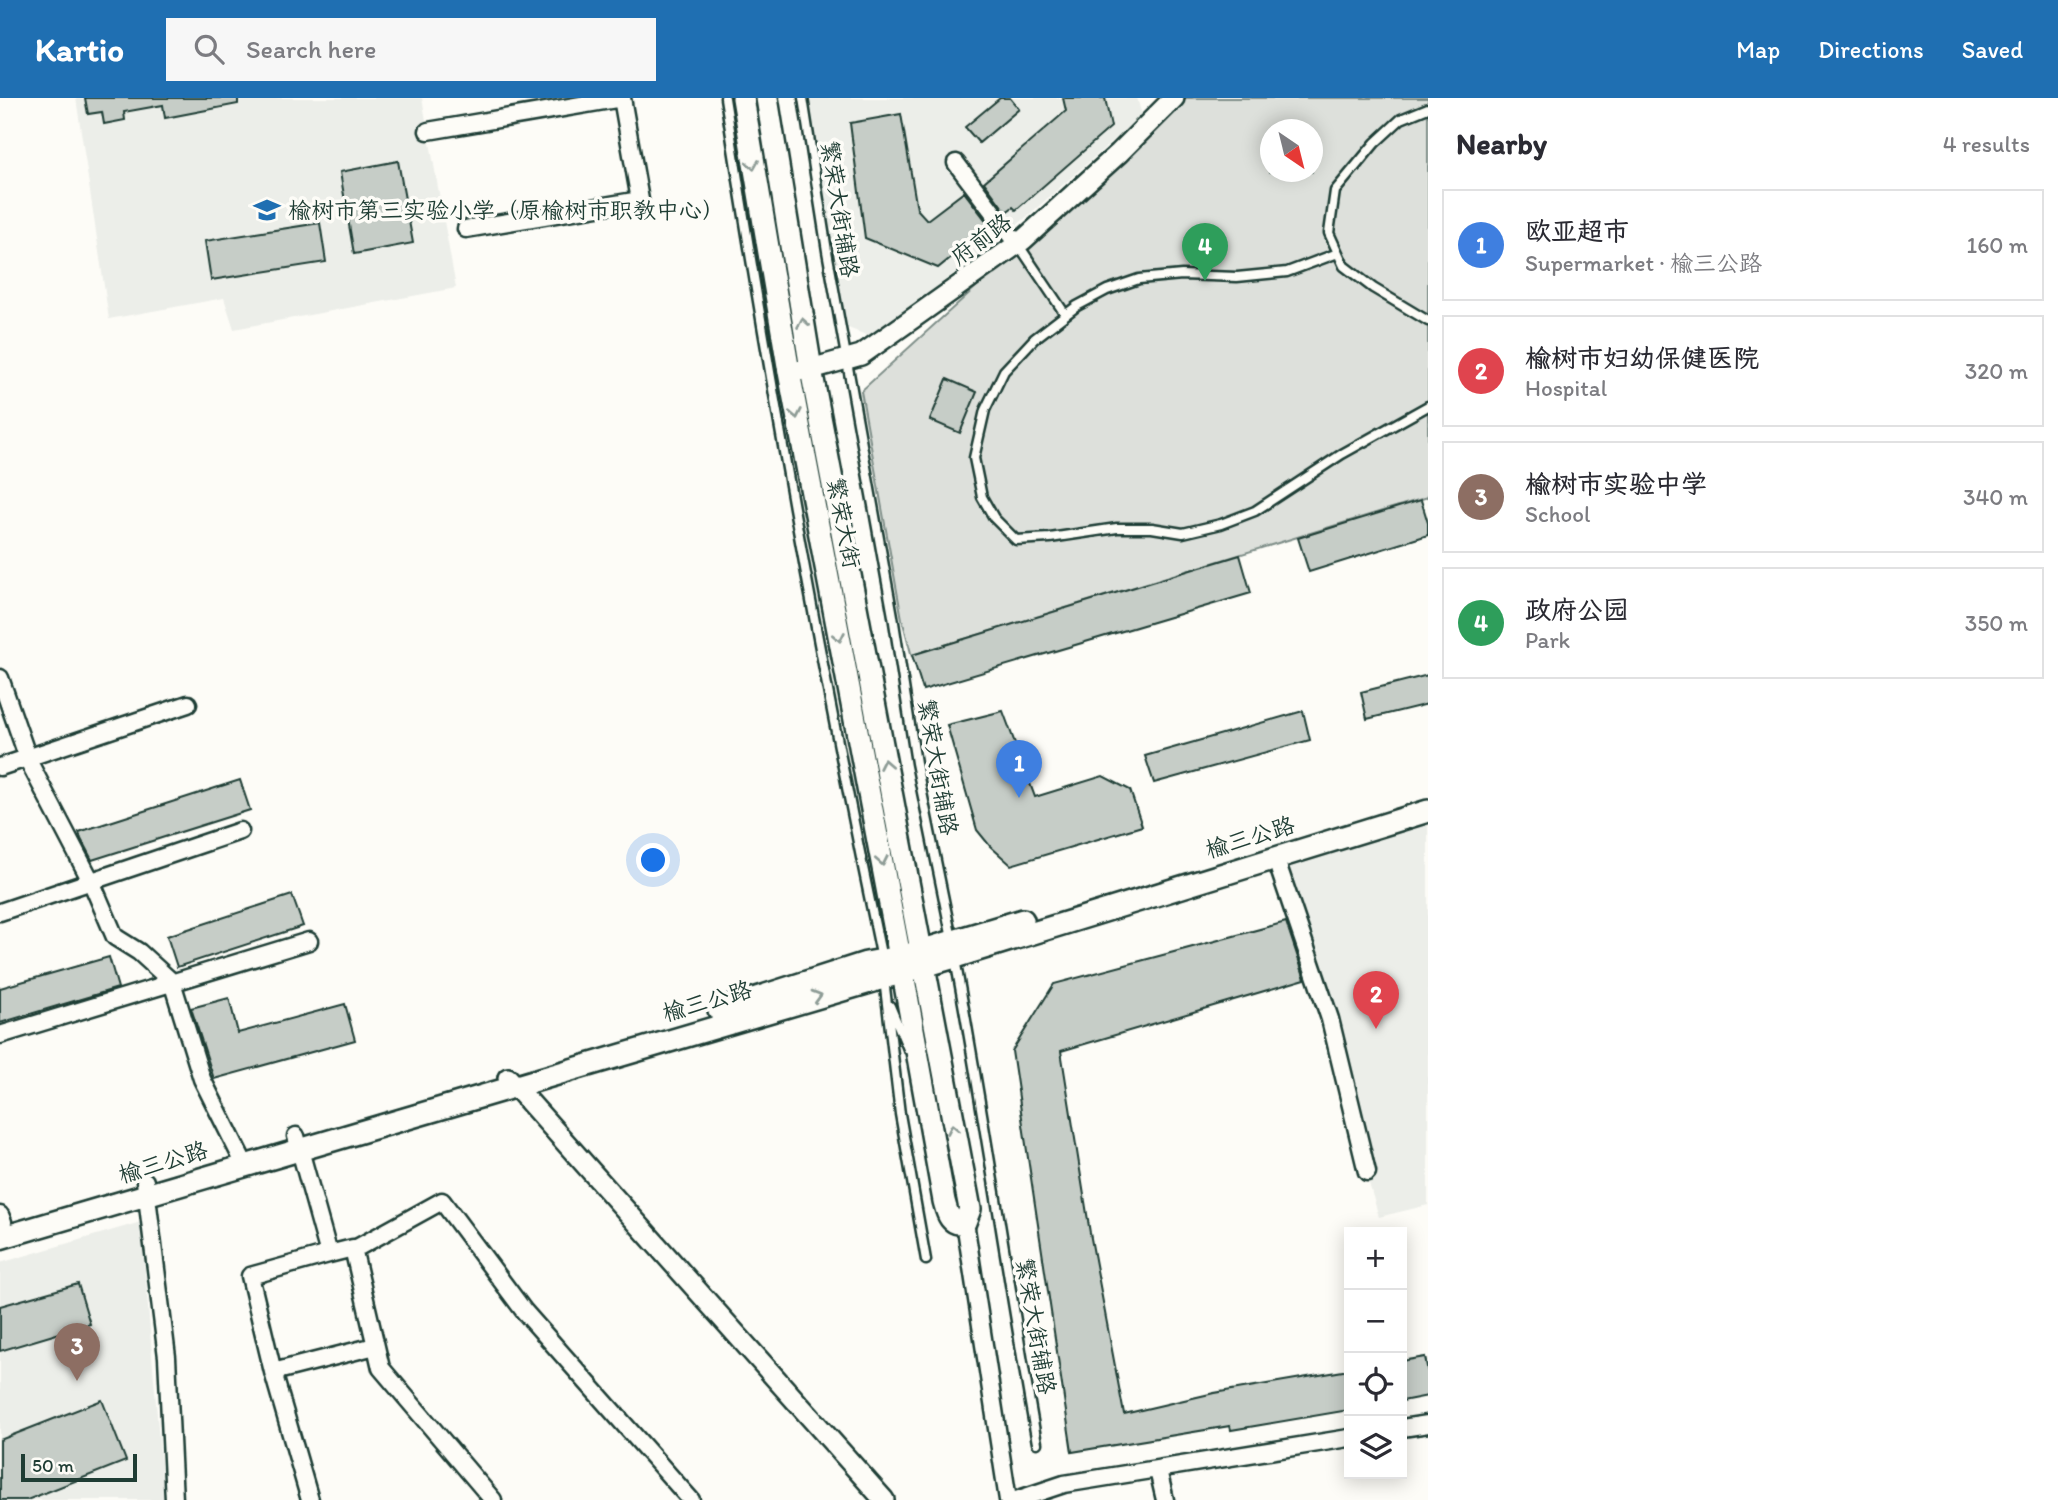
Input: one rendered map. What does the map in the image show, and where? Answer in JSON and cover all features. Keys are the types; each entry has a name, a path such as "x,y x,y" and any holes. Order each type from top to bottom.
{"main road":[{"name":"繁荣大街","path":"743,98 789,372 900,968"},
{"name":"繁荣大街","path":"766,98 811,369 900,968"},
{"name":"榆三公路","path":"1,1225 146,1187 900,968 1428,800"},
{"name":"榆三公路","path":"953,949 1428,811"},
{"path":"900,968 970,1209 965,1222 960,1224 953,1222 948,1215 900,968"}],"street":[{"path":"428,131 622,98 640,200 466,229"},
{"name":"府前路","path":"789,372 811,369 861,355 1017,244 1119,153 1174,98"},
{"path":"956,163 1017,244"},
{"path":"0,678 28,758 91,881 115,937 139,952 172,982 202,1079 242,1159"},
{"path":"0,767 188,704"},
{"path":"0,912 240,831"},
{"path":"1275,857 1330,1018 1367,1172"},
{"path":"0,1035 309,941"},
{"path":"512,1082 884,1500"},
{"path":"298,1142 328,1254"},
{"path":"146,1187 167,1357 174,1500"},
{"path":"310,1500 273,1372 250,1276 328,1254 353,1250 442,1201 524,1311 691,1500"},
{"path":"965,1222 1008,1500"},
{"path":"353,1250 382,1368 493,1500"},
{"path":"273,1372 375,1346"},
{"path":"1407,1427 1428,1423"},
{"path":"1016,1500 1064,1484 1344,1439"},
{"path":"1158,1470 1165,1500"}],"lane":[{"path":"724,98 745,230 841,761 900,968 925,1092"},
{"name":"繁荣大街辅路","path":"803,98 916,763 978,1083 1010,1290 1038,1443"},
{"path":"1428,108 1401,119 1375,143 1335,191 1329,233 1344,266 1373,288 1428,321"},
{"path":"1017,244 1065,314"},
{"path":"1338,253 1287,272 1237,277 1182,275 1139,279 1107,290 1065,314 1003,371 985,410 974,458 982,497 993,518 1016,540 1117,528 1152,528 1183,533 1221,524 1255,511 1342,454 1428,406"},
{"path":"900,968 900,1114 926,1260"}],"shaded area":[{"name":"榆树市第三实验小学（原榆树市职教中心）","path":"76,98 422,98 456,288 234,329 224,298 109,319"},
{"path":"808,98 1137,98 1142,115 1022,221 871,337 843,326"},
{"path":"1185,98 1428,98 1428,497 912,657 902,619 861,391"},
{"path":"1428,821 1428,1205 1379,1217 1276,871"},
{"path":"141,1222 164,1500 0,1500 0,1263"}],"building":[{"path":"85,98 238,98 238,104 165,118 163,105 124,112 125,120 104,124 102,112 88,114"},
{"path":"1000,98 1010,98 1019,109 979,143 965,127"},
{"path":"1063,98 1105,98 1111,127 1016,210 1013,207 1006,212 984,182 1066,111"},
{"path":"901,114 917,209 927,220 964,192 990,226 938,268 865,238 850,123"},
{"path":"398,161 413,243 354,254 340,172"},
{"path":"320,223 326,262 211,280 205,241"},
{"path":"947,379 977,392 960,433 930,420"},
{"path":"1421,500 1428,523 1428,535 1309,572 1298,538"},
{"path":"1240,555 1251,593 923,690 912,655"},
{"path":"1428,675 1428,704 1367,719 1361,692"},
{"path":"1003,711 1035,797 1103,776 1130,790 1142,826 1011,865 977,830 947,725"},
{"path":"1303,711 1310,740 1154,783 1145,756"},
{"path":"240,780 250,810 92,860 81,839 79,832"},
{"path":"292,895 303,926 177,967 167,936"},
{"path":"1286,922 1305,979 1061,1051 1090,1233 1124,1414 1214,1393 1344,1371 1344,1411 1072,1452 1012,1051 1054,984"},
{"path":"109,957 118,988 0,1023 0,988"},
{"path":"229,998 238,1033 345,1004 355,1040 214,1079 191,1008"},
{"path":"78,1284 90,1324 0,1351 0,1306"},
{"path":"1425,1357 1428,1396 1407,1400 1407,1360"},
{"path":"102,1400 126,1461 27,1500 0,1500 0,1440"}],"place":[{"name":"榆树市第三实验小学（原榆树市职教中心）","path":"267,210"},
{"name":"政府公园","path":"1205,281"},
{"name":"欧亚超市","path":"1019,798"},
{"name":"榆树市妇幼保健医院","path":"1376,1029"},
{"name":"榆树市实验中学","path":"77,1381"}]}
